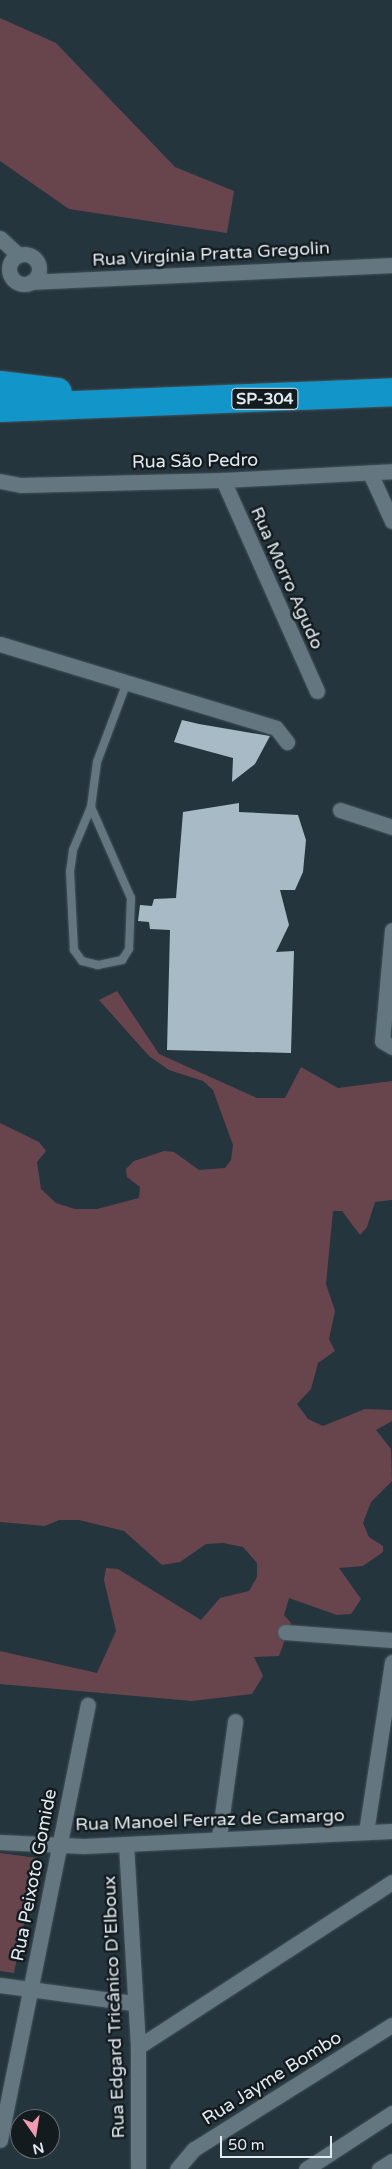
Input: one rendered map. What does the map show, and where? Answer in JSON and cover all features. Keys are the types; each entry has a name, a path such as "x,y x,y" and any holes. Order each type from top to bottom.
{"highway":[{"name":"SP-304","path":"0,385 138,404"},
{"name":"SP-304","path":"0,408 138,404 392,392"}],"street":[{"path":"0,238 18,255 31,256 37,262 37,275 31,282 7,280 10,264 18,255"},
{"name":"Rua Virgínia Pratta Gregolin","path":"31,282 392,265"},
{"name":"Rua São Pedro","path":"0,481 21,484 223,480 392,471"},
{"path":"370,473 392,521"},
{"name":"Rua Morro Agudo","path":"223,480 317,691"},
{"path":"0,644 127,680 276,728 287,742"},
{"path":"340,810 392,827"},
{"path":"387,1044 392,930"},
{"path":"285,1632 392,1640"},
{"path":"366,1832 392,1662"},
{"name":"Rua Peixoto Gomide","path":"0,2140 31,1991 57,1843 88,1705"},
{"path":"218,1837 235,1721"},
{"name":"Rua Manoel Ferraz de Camargo","path":"0,1842 126,1844 218,1837 392,1830"},
{"name":"Rua Edgard Tricânico D'Elboux","path":"126,1844 132,2003 138,2047 138,2169"},
{"path":"138,2047 392,1882"},
{"path":"0,1985 31,1991 132,2003"},
{"name":"Rua Jayme Bombo","path":"177,2169 194,2149 392,2025"},
{"path":"306,2169 392,2113"},
{"path":"380,2169 392,2161"}],"lane":[{"path":"91,807 131,898 129,949 122,960 98,965 82,961 74,950 70,872 73,850 91,807 97,762 127,680"}],"shaded area":[{"path":"0,18 56,43 175,167 234,191 227,233 69,209 0,161"},
{"path":"117,991 159,1054 257,1098 285,1098 301,1067 338,1088 392,1081 392,1200 375,1202 367,1227 360,1235 342,1211 333,1211 326,1284 335,1311 329,1339 335,1351 318,1363 311,1389 297,1404 308,1419 323,1426 365,1409 392,1410 392,1421 376,1430 391,1449 392,1481 371,1502 363,1523 369,1537 383,1546 383,1552 363,1566 339,1568 361,1599 351,1614 337,1615 289,1598 284,1615 291,1623 279,1656 254,1657 263,1676 252,1694 192,1701 0,1684 0,1651 97,1673 116,1631 104,1580 106,1568 118,1569 201,1620 220,1598 249,1591 257,1577 257,1563 243,1547 223,1543 206,1544 180,1562 162,1565 124,1531 79,1520 59,1520 45,1526 0,1522 0,1123 39,1142 46,1151 37,1162 41,1189 56,1203 75,1209 97,1209 139,1198 140,1187 127,1177 126,1169 134,1161 164,1151 174,1152 199,1170 225,1168 231,1160 233,1145 213,1090 203,1081 169,1070 149,1056 99,1000"},
{"path":"0,1853 37,1858 14,1973 0,1971"}],"building":[{"path":"182,720 270,736 255,764 232,782 233,758 174,742"},
{"path":"239,803 239,812 298,815 306,840 303,872 295,890 280,890 289,925 276,952 294,951 291,1053 167,1050 170,930 150,929 149,922 138,921 140,905 152,906 154,899 176,898 183,812"}]}
